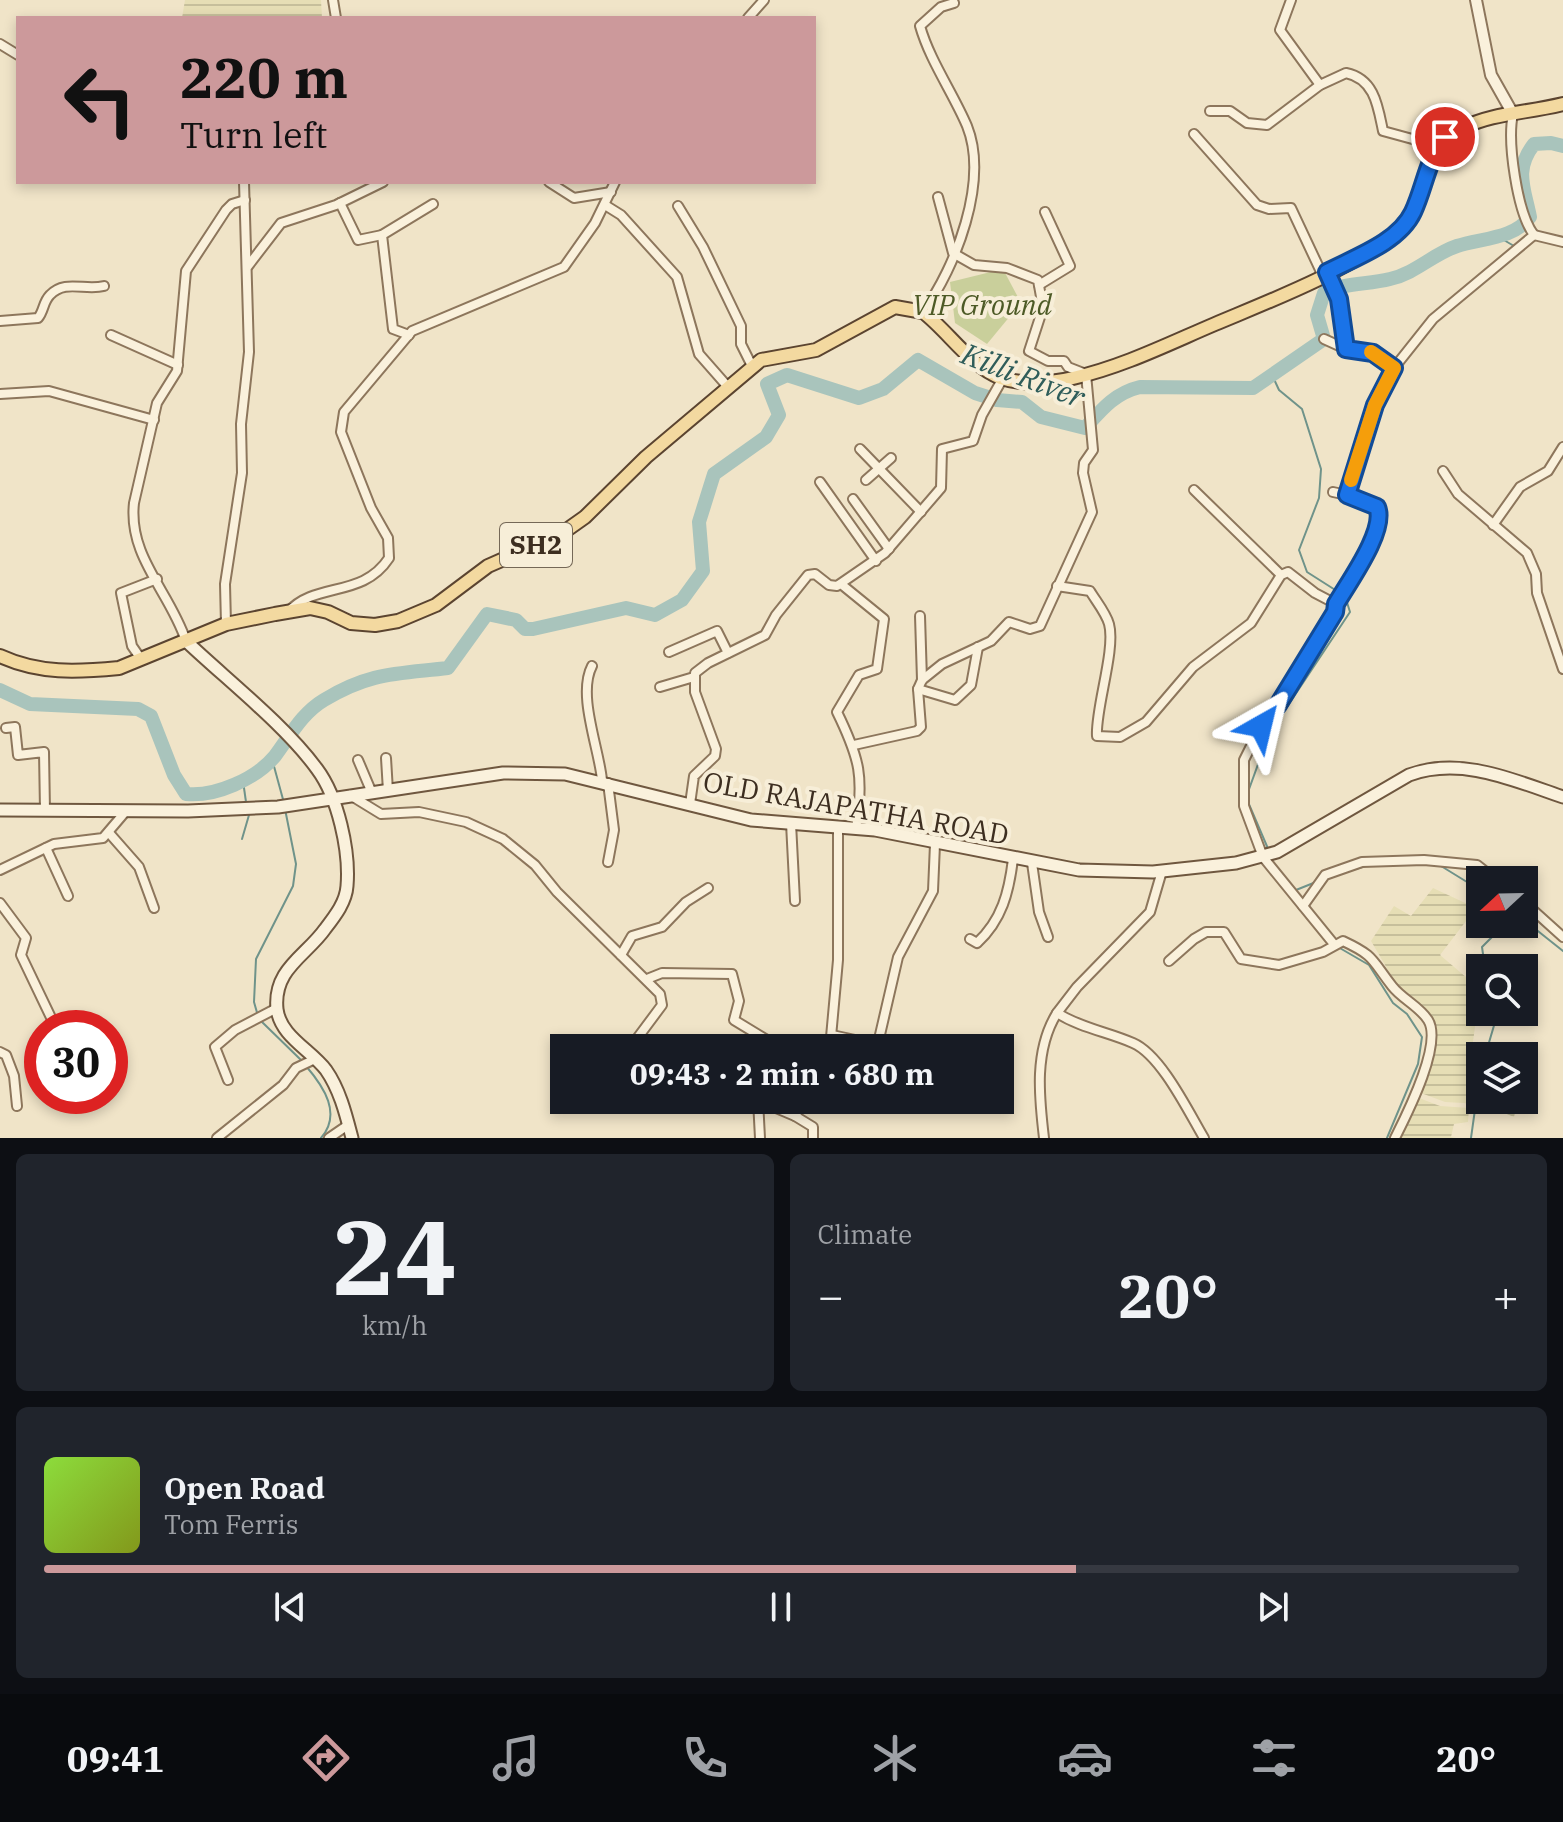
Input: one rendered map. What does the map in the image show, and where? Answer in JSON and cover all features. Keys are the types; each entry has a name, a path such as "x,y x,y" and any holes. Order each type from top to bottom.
{"main road":[{"path":"923,312 989,372 1003,378 1037,382 1086,374 1185,337 1325,273 1403,227 1413,213 1438,146 1464,127 1563,104"},
{"name":"SH2","path":"0,656 20,665 55,671 119,668 226,624 310,608 328,612 351,623 375,625 398,621 436,605 488,566 561,534 585,517 646,457 712,405 752,366 773,357 816,350 895,307 923,312"},
{"path":"186,641 318,769 332,797 347,862 347,888 340,908 320,937 291,963 280,983 277,1008 281,1024 315,1059 341,1098 352,1138"},
{"path":"1268,855 1409,775 1432,766 1453,765 1563,797"},
{"name":"OLD RAJAPATHA ROAD","path":"0,810 278,807 503,773 565,774 605,781 751,820 856,829 1079,870 1162,871 1268,855"}],"street":[{"path":"749,0 755,10"},
{"path":"750,16 764,0"},
{"path":"1291,0 1280,30 1320,85"},
{"path":"1476,0 1491,75 1513,114 1508,134 1515,185 1522,200 1525,224 1534,235 1563,242"},
{"path":"923,312 940,289 972,203 976,171 968,129 920,26 941,7 954,3"},
{"path":"1210,111 1230,111 1247,123 1267,125 1333,77 1356,75 1365,81 1380,108 1383,131 1438,146"},
{"path":"1194,134 1257,205 1269,209 1291,208 1338,295 1346,349"},
{"path":"226,624 225,584 242,473 241,424 249,352 244,184"},
{"path":"248,266 281,223 340,203 379,184"},
{"path":"552,184 574,198 611,192"},
{"path":"288,613 307,598 359,585 374,576 389,558 388,538 371,508 341,432 344,412 409,335 499,291 564,267 605,205 614,184"},
{"path":"922,680 942,664 991,641 1009,622 1030,629 1040,626 1092,512 1083,473 1084,463 1093,450 1086,374 1068,367 1064,361 1048,361 1029,351 1043,308 1038,280 1007,268 967,262 953,253 938,197"},
{"path":"186,641 157,579 141,556 133,516 162,392 178,365 186,271 226,210 245,200"},
{"path":"340,203 358,240 382,235 433,204"},
{"path":"605,205 621,215 677,277 699,354 728,387"},
{"path":"678,206 703,247 741,326 741,344 752,366"},
{"path":"1039,285 1070,266 1045,212"},
{"path":"382,235 393,329 409,335"},
{"path":"1347,495 1375,405 1394,368 1433,319 1534,235"},
{"path":"0,321 38,318 52,293 70,285 84,288 104,286"},
{"path":"111,335 178,365"},
{"path":"1324,339 1346,349 1373,353 1394,368"},
{"path":"690,804 694,776 715,756 716,749 695,692 694,677 699,669 765,635 776,615 808,575 815,574 829,585 841,584 889,549 941,488 941,453 945,446 973,441 982,415 1003,378"},
{"path":"0,394 49,391 154,420"},
{"path":"1493,525 1520,487 1548,471 1563,447"},
{"path":"860,449 921,512"},
{"path":"866,480 891,458"},
{"path":"1443,471 1458,494 1527,553 1563,669"},
{"path":"820,482 876,561"},
{"path":"1194,490 1281,575"},
{"path":"1333,492 1377,507 1379,515 1366,552 1339,598 1335,612 1278,705 1261,726 1244,760 1244,806 1268,855 1305,903 1338,942 1376,960 1392,987 1416,1006 1431,1027 1432,1039 1427,1060 1395,1138"},
{"path":"853,499 889,549"},
{"path":"1057,586 1090,591 1110,625 1102,709 1096,730 1097,736 1107,739 1120,737 1146,722 1193,667 1251,623 1281,575 1288,572 1315,593 1339,598"},
{"path":"141,659 132,646 121,593 157,579"},
{"path":"841,584 884,619 877,669 859,675 838,707 854,745 863,786 856,829"},
{"path":"854,745 919,729 918,689 922,680 920,616"},
{"path":"669,652 717,631 728,653"},
{"path":"918,689 955,700 971,685 978,647"},
{"path":"592,666 587,678 587,704 614,830 608,862"},
{"path":"660,687 694,677"},
{"path":"6,728 15,727 18,755 44,752 45,810"},
{"path":"386,758 388,791"},
{"path":"358,760 372,793"},
{"path":"349,794 381,814 419,812 466,822 503,839 535,865 557,892 660,994 662,1005 640,1034"},
{"path":"0,870 46,848 110,834 126,811"},
{"path":"791,823 795,901"},
{"path":"832,1034 838,960 838,827"},
{"path":"110,834 139,867 154,908"},
{"path":"880,1034 898,957 933,891 935,844"},
{"path":"46,848 68,896"},
{"path":"970,939 977,943 997,920 1007,896 1013,859"},
{"path":"1305,903 1325,875 1362,862 1424,860 1478,866"},
{"path":"1032,863 1039,912 1048,937"},
{"path":"1044,1138 1041,1055 1045,1032 1077,987 1150,912 1162,871"},
{"path":"621,955 632,936 662,927 686,902 708,888"},
{"path":"0,903 26,938 21,955 47,1010"},
{"path":"1538,915 1563,937"},
{"path":"1169,961 1206,932 1224,932 1241,959 1268,965 1323,952 1338,942"},
{"path":"647,979 662,973 732,974 739,1001 734,1020 757,1034"},
{"path":"228,1080 215,1047 220,1039 277,1008"},
{"path":"1057,1013 1072,1023 1136,1044 1156,1059 1204,1138"},
{"path":"0,1052 6,1055 14,1076 17,1106"},
{"path":"217,1138 283,1085 296,1068 315,1059"},
{"path":"758,1114 760,1138"},
{"path":"790,1114 813,1127 813,1138"},
{"path":"329,1138 348,1125"}],"shaded area":[{"path":"185,0 321,0 322,16 182,16"},
{"path":"1433,888 1466,903 1466,921 1440,955 1466,977 1466,1026 1475,1026 1473,1042 1466,1042 1466,1103 1445,1102 1421,1093 1434,1054 1436,1038 1433,1022 1419,1003 1395,982 1371,941 1394,906 1411,916"},
{"path":"1419,1098 1440,1106 1466,1108 1469,1114 1468,1122 1454,1124 1451,1137 1456,1138 1399,1138"}],"green space":[{"name":"VIP Ground","path":"1003,269 1021,303 987,344 955,323 950,282"}],"waterway":[{"name":"Killi River","path":"0,690 30,704 138,709 151,716 174,775 186,794 209,793 234,785 267,764 309,711 340,691 370,679 398,673 448,668 487,614 516,620 525,629 533,629 626,608 655,615 682,600 703,571 699,522 714,474 766,437 779,415 767,384 787,375 859,398 883,389 918,360 975,393 997,400 1022,402 1041,417 1085,428 1116,398 1140,387 1253,388 1324,339 1317,315 1324,293 1399,276 1448,249 1506,234 1523,224 1530,217 1522,179 1528,153 1534,144 1563,146"},
{"path":"1497,236 1514,246"},
{"path":"1500,269 1513,257"},
{"path":"1369,355 1388,373"},
{"path":"1273,377 1279,390 1302,409 1321,469 1319,498 1299,550 1307,572 1340,593"},
{"path":"1248,792 1269,734 1350,612 1345,596"},
{"path":"272,759 284,803"},
{"path":"243,781 246,802"},
{"path":"1248,802 1269,851"},
{"path":"258,1016 254,1002 256,959 293,886 296,864 285,809"},
{"path":"242,839 249,815"},
{"path":"1352,870 1369,865"},
{"path":"1441,866 1466,881"},
{"path":"1296,890 1316,882"},
{"path":"1538,931 1563,951"},
{"path":"1483,954 1482,947 1491,938"},
{"path":"1338,947 1369,965 1393,1003 1407,1014 1422,1037 1418,1064 1387,1138"},
{"path":"261,1021 302,1061"},
{"path":"1489,1042 1494,1026"},
{"path":"306,1066 324,1092 330,1110 330,1120 321,1138"},
{"path":"1471,1138 1474,1114"}],"slow traffic":[{"path":"1351,480 1375,405 1394,368 1371,352"}],"route":[{"path":"1261,726 1278,705 1335,612 1336,604 1366,552 1379,515 1377,507 1347,495 1375,405 1394,368 1373,353 1346,349 1341,331 1343,317 1339,299 1327,272 1379,244 1403,227 1413,213 1435,149 1445,137"}]}
